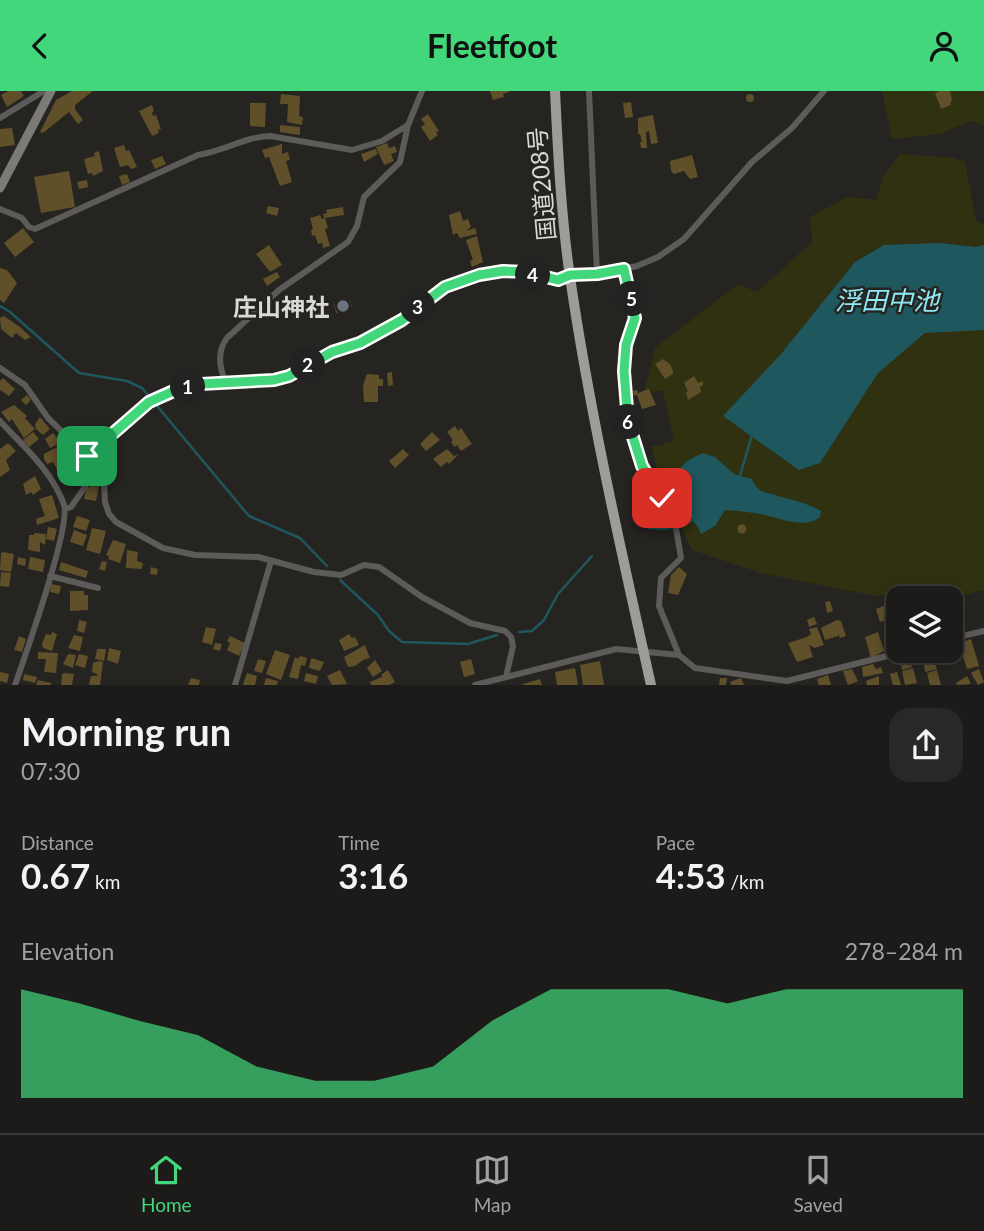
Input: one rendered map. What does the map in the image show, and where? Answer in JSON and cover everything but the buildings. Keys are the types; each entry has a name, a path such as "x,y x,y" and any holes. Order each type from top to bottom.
{"highway":[{"name":"国道208号","path":"555,91 559,181 570,275 587,380 651,685"}],"main road":[{"path":"0,188 51,91"}],"street":[{"path":"0,118 44,91"},
{"path":"225,381 219,355 227,338 279,290 348,243 357,226 364,197 400,162 408,125 422,91"},
{"path":"589,91 597,274"},
{"path":"65,509 71,507 85,487 87,456 156,398 178,389 225,381 238,383 289,376 332,352 360,343 402,320 445,287 479,275 503,271 526,272 558,280 570,275 624,269 658,257 684,239 752,162 792,128 824,91"},
{"path":"0,209 22,218 35,229 198,155 224,150 257,137 270,136 352,150 382,141 408,125"},
{"path":"624,269 635,318 626,345 624,371 628,421 642,466 675,522 681,558 662,578 659,606 679,655 695,668 787,681 886,656"},
{"path":"0,368 25,385 48,418 87,456 101,474 109,514 116,521 163,548 195,555 258,557 314,572 341,575 364,565 379,567 422,597 470,624 505,631 511,637 513,646 503,680"},
{"path":"0,421 49,476 65,509 50,576 15,685"},
{"path":"235,685 271,562"},
{"path":"50,576 98,587"},
{"path":"963,636 984,631"},
{"path":"475,685 503,680 605,650 679,655"}],"green space":[{"path":"882,91 984,91 984,125 970,121 940,134 892,139"},
{"path":"900,154 953,158 965,162 976,221 984,225 984,590 963,595 963,586 886,586 886,595 876,596 761,573 692,550 663,487 651,447 674,441 663,390 644,393 655,348 738,284 757,292 812,242 810,217 847,197 877,200 882,178"}],"water":[{"name":"浮田中池","path":"940,243 975,247 984,245 984,330 925,333 878,373 820,463 799,470 723,416 781,354 855,262 884,245"},
{"path":"703,453 715,457 734,474 752,479 762,491 816,508 821,511 820,517 814,521 800,523 755,513 725,510 715,526 701,534 685,509 679,473 684,464"}],"waterway":[{"path":"0,306 79,373 127,381 142,388 249,516 300,538 327,566"},
{"path":"739,479 752,435"},
{"path":"649,528 666,529 697,519"},
{"path":"519,632 532,631 544,620 558,594 592,556"},
{"path":"340,580 378,615 389,631 402,642 468,644 497,635"}],"place":[{"name":"庄山神社","path":"343,306"}],"route":[{"path":"87,456 149,402 160,396 201,384 274,380 289,376 332,352 360,343 402,320 445,287 479,275 503,271 526,272 541,278 558,280 570,275 624,269 635,318 626,345 624,371 628,421 642,466 662,498"}]}
